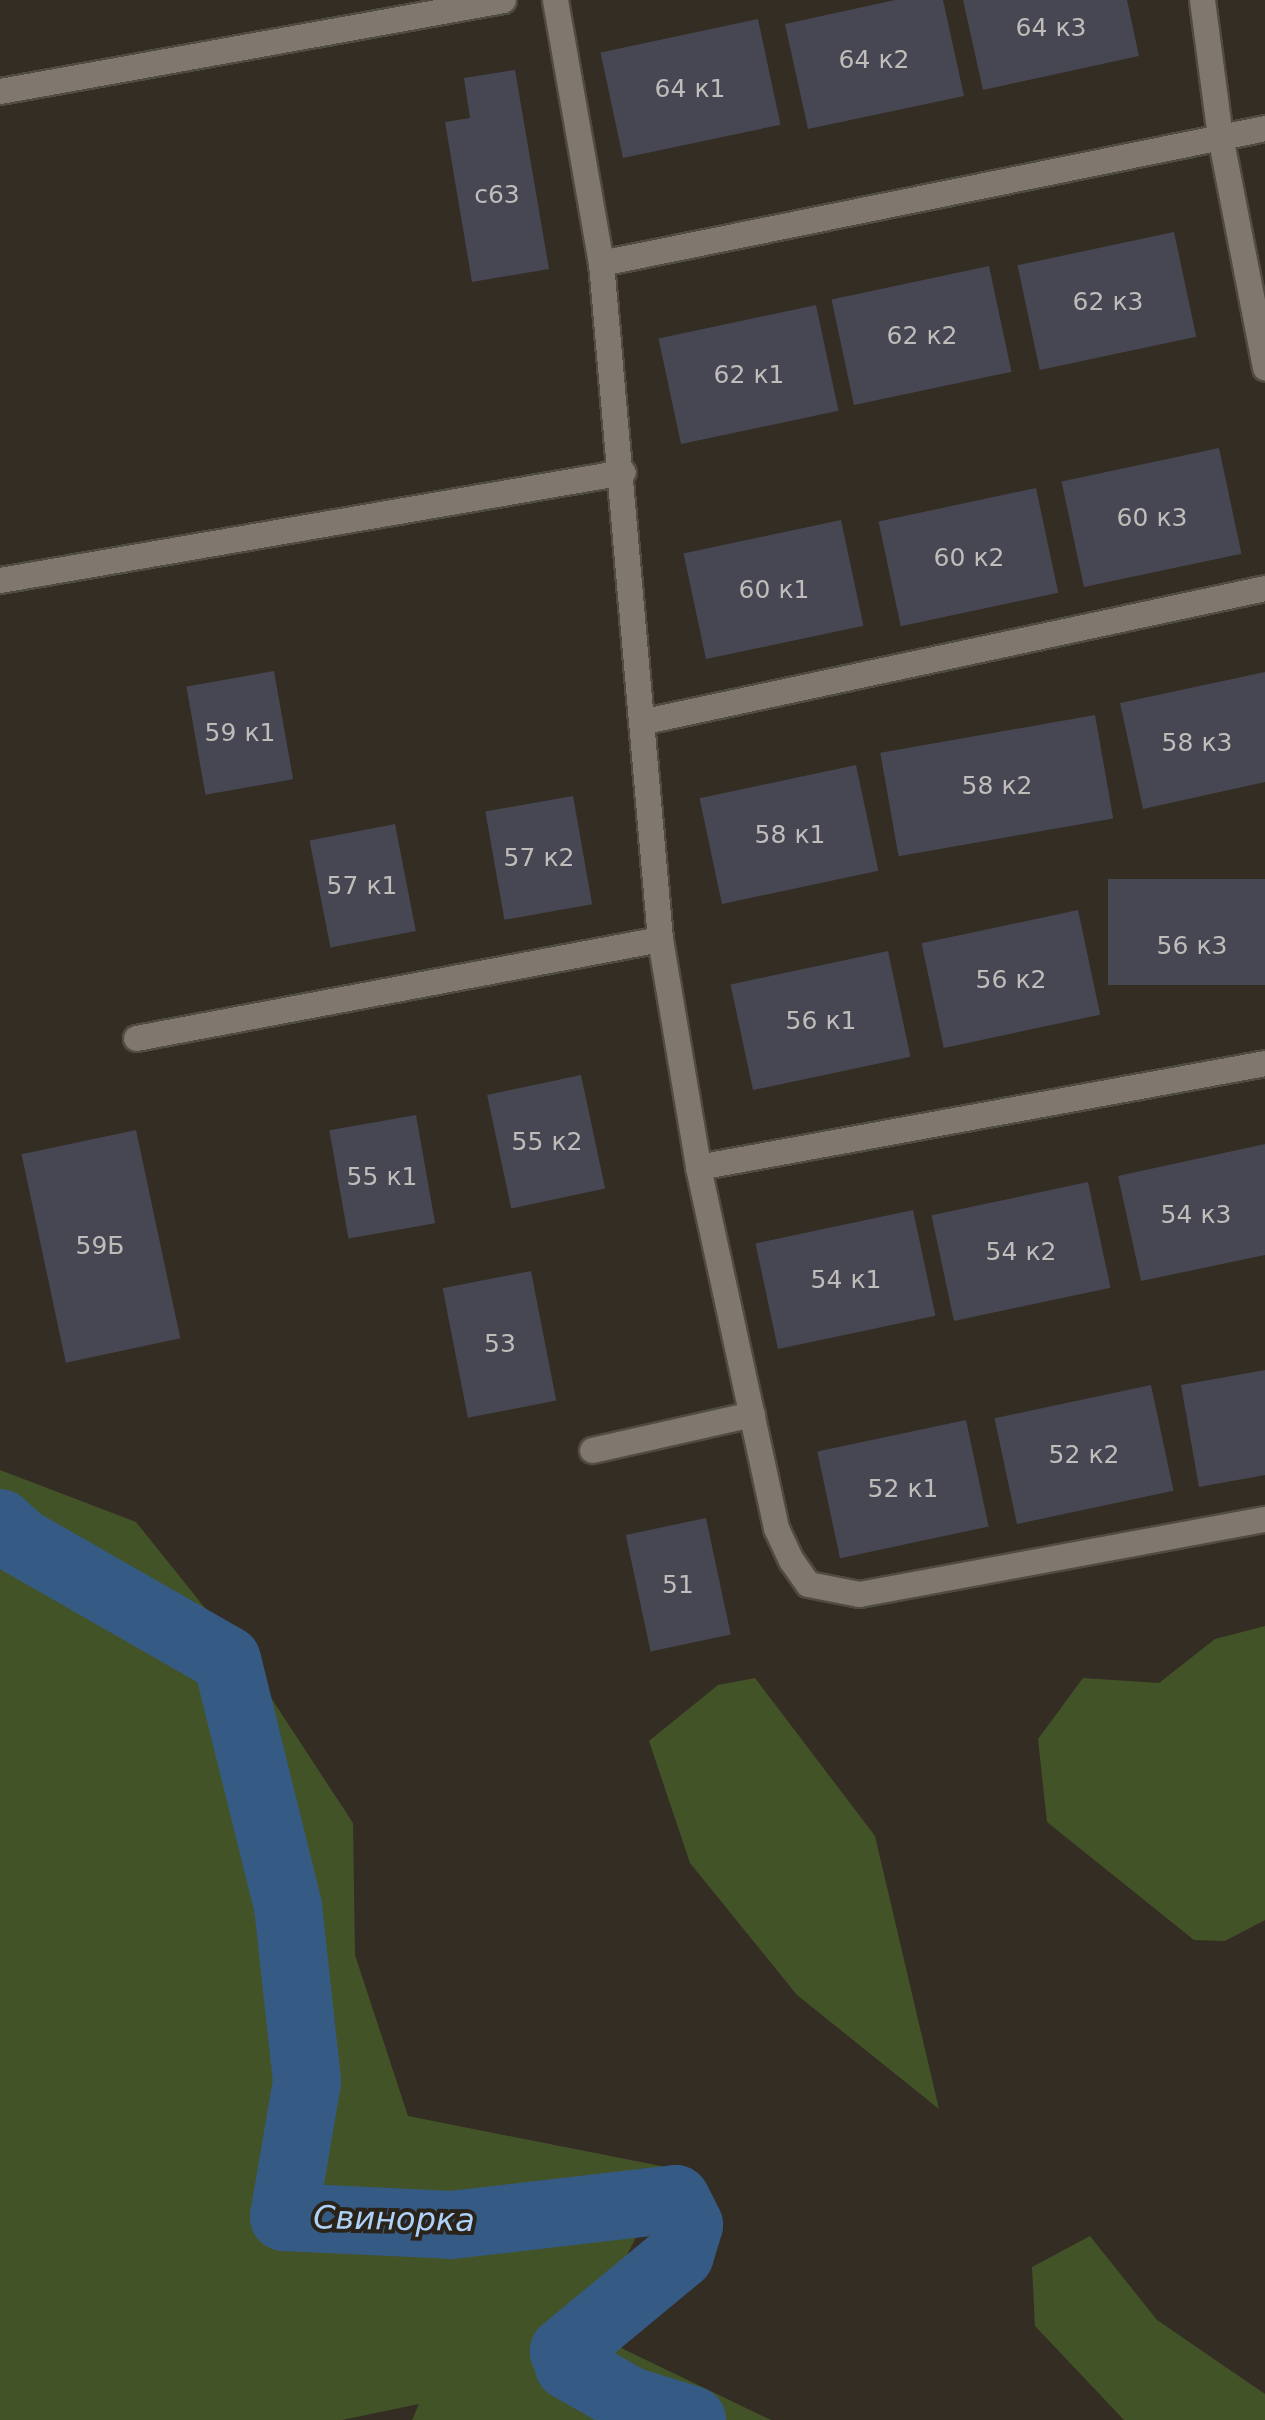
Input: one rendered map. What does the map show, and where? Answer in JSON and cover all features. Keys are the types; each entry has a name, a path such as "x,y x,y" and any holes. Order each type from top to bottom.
{"street":[{"path":"0,91 504,0"},
{"path":"555,0 601,263 645,722 660,939 698,1167 776,1528 808,1584 860,1594 1265,1519"},
{"path":"1202,0 1220,136 1265,368"},
{"path":"601,263 1265,128"},
{"path":"0,580 623,472"},
{"path":"645,722 1265,588"},
{"path":"136,1038 660,939"},
{"path":"698,1167 1265,1063"},
{"path":"592,1450 752,1414"}],"green space":[{"path":"0,1470 136,1522 245,1658 353,1823 355,1955 408,2116 671,2168 588,2332 771,2420 412,2420 419,2404 342,2420 0,2420"},
{"path":"1265,1626 1265,1920 1225,1941 1194,1940 1047,1822 1038,1739 1083,1678 1159,1683 1215,1639"},
{"path":"755,1678 875,1836 939,2109 797,1995 690,1863 649,1741 718,1685"},
{"path":"1090,2236 1157,2320 1265,2394 1265,2420 1124,2420 1035,2326 1032,2267"}],"building":[{"path":"895,0 943,0 964,96 808,129 785,24"},
{"path":"963,0 1127,0 1139,56 983,90"},
{"path":"758,19 780,125 623,158 601,52"},
{"path":"515,70 549,269 472,282 445,122 470,118 464,78"},
{"path":"1174,232 1196,337 1040,370 1017,265"},
{"path":"989,266 1011,372 854,405 832,299"},
{"path":"816,305 838,411 681,444 659,338"},
{"path":"1219,448 1241,554 1084,587 1062,481"},
{"path":"1036,488 1058,593 901,626 879,521"},
{"path":"841,520 863,626 706,659 684,553"},
{"path":"274,671 293,779 205,795 186,686"},
{"path":"1265,672 1265,782 1143,809 1120,703"},
{"path":"1095,715 1113,818 899,856 880,753"},
{"path":"856,765 878,871 722,904 699,798"},
{"path":"573,796 592,904 504,920 485,811"},
{"path":"395,824 416,931 330,948 310,841"},
{"path":"1108,879 1265,879 1265,985 1108,985"},
{"path":"1078,910 1100,1015 944,1048 921,943"},
{"path":"888,951 910,1057 753,1090 731,984"},
{"path":"581,1075 605,1188 511,1208 487,1095"},
{"path":"416,1115 435,1223 348,1239 329,1130"},
{"path":"136,1130 180,1338 66,1363 22,1154"},
{"path":"1265,1144 1265,1255 1141,1281 1118,1176"},
{"path":"1088,1182 1110,1288 954,1321 931,1215"},
{"path":"913,1210 935,1316 778,1349 756,1243"},
{"path":"531,1271 556,1401 468,1418 443,1288"},
{"path":"1265,1370 1265,1475 1199,1487 1181,1385"},
{"path":"1151,1385 1173,1491 1017,1524 994,1418"},
{"path":"966,1420 989,1527 840,1558 817,1452"},
{"path":"706,1518 731,1634 651,1651 626,1535"}],"waterway":[{"name":"Свинорка","path":"0,1523 21,1542 227,1660 288,1906 307,2082 284,2217 451,2225 676,2199 689,2225 680,2255 564,2351 569,2366 630,2401 692,2420"}]}
